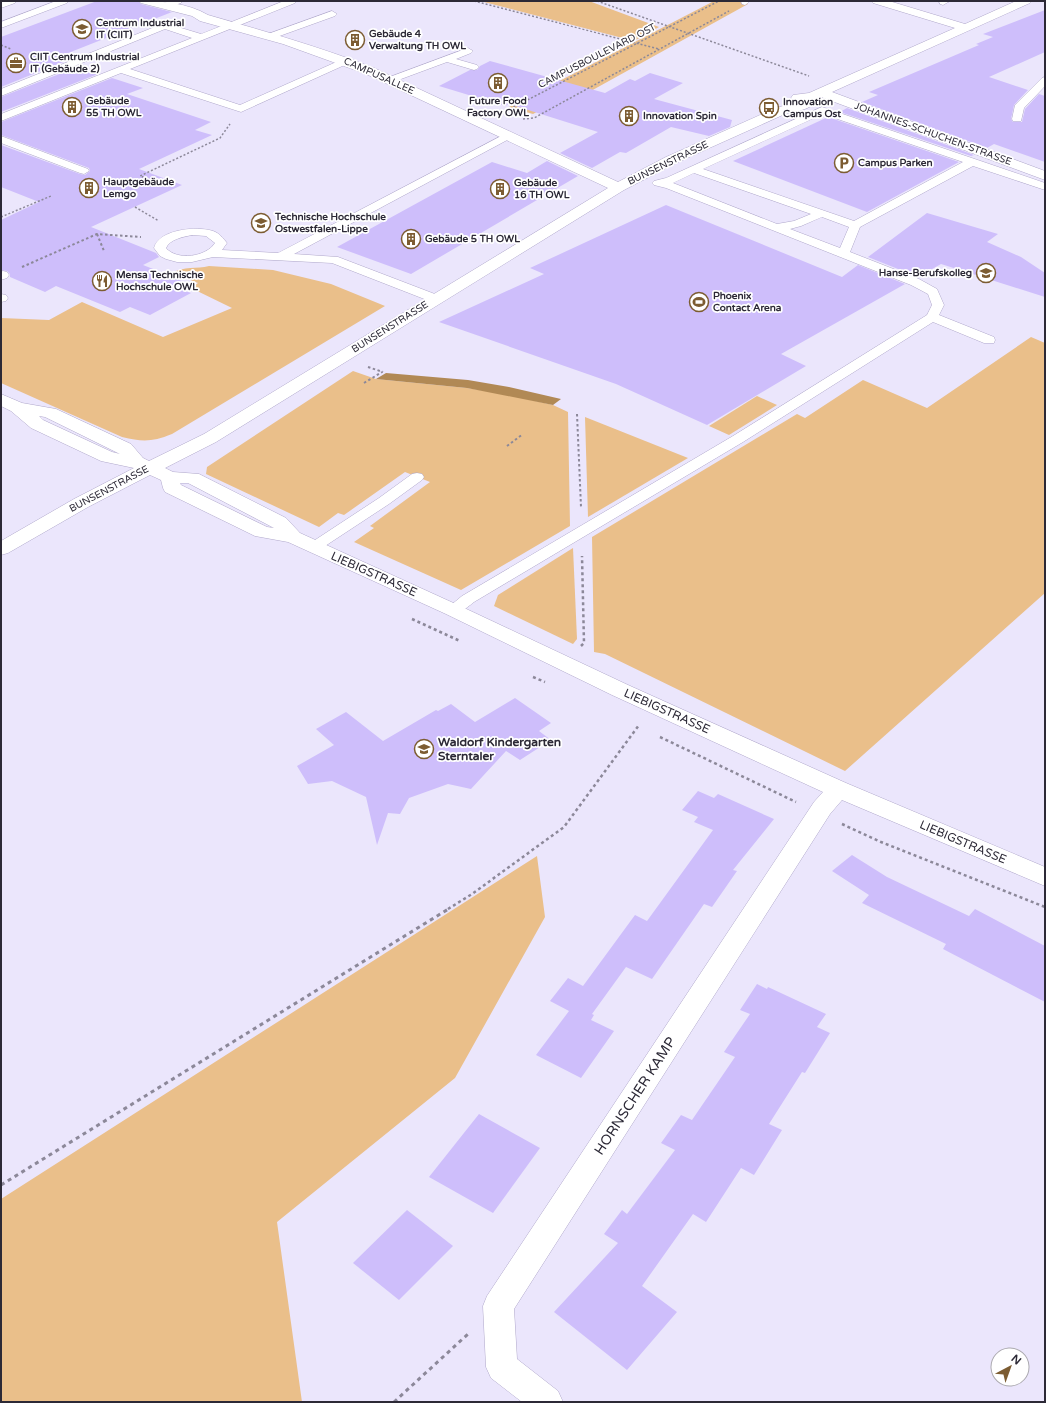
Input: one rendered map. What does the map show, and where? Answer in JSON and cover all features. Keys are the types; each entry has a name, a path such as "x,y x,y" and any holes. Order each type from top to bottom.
{"street":[{"name":"CAMPUSALLEE","path":"145,1 196,13 204,18 271,36 346,61 390,80 602,181 619,187"},
{"path":"877,1 967,28"},
{"name":"BUNSENSTRASSE","path":"1,549 143,465 185,452 210,438 619,187 671,160 781,111 794,108 810,101 816,94 1026,1"},
{"name":"JOHANNES-SCHUCHEN-STRASSE","path":"816,94 832,97 1045,176"},
{"name":"LIEBIGSTRASSE","path":"8,405 37,424 107,458 143,465 170,477 172,488 187,497 262,532 293,537 454,610 577,670 838,789 1045,877"},
{"name":"HORNSCHER KAMP","path":"498,1306 822,808 838,789"},
{"path":"498,1306 502,1367 547,1402"}],"lane":[{"path":"1,5 12,1"},
{"path":"1,24 64,1"},
{"path":"165,5 178,1"},
{"path":"1,118 292,1"},
{"path":"271,36 332,14"},
{"path":"1,92 165,26 203,38"},
{"path":"390,80 468,51"},
{"path":"446,59 474,67"},
{"path":"122,70 241,109 346,61"},
{"path":"1017,119 1019,107 1045,80"},
{"path":"8,106 20,110"},
{"name":"JOHANNES-SCHUCHEN-STRASSE","path":"693,169 822,110 941,156 972,162 1045,187"},
{"path":"282,256 507,136"},
{"path":"1,140 84,171"},
{"path":"941,156 962,144"},
{"path":"843,254 855,225 972,162"},
{"path":"454,610 468,599 738,439 932,317 938,305 933,292 915,282 669,185 658,183 670,180 693,169 855,225"},
{"path":"776,227 797,224 820,214"},
{"path":"212,253 218,248 220,243 218,238 212,235 191,232 180,233 166,239 161,244 160,248 162,252 175,258 194,258 212,253 334,260 436,299"},
{"path":"932,317 989,340"},
{"path":"314,547 384,501 417,477"}],"path":[{"path":"474,1 660,49"},
{"path":"597,1 667,27 813,77"},
{"name":"CAMPUSBOULEVARD OST","path":"489,127 508,117 508,110 719,1"},
{"path":"501,121 534,118 745,2"},
{"path":"1,45 11,49"},
{"path":"155,181 140,176 220,138 241,109"},
{"path":"1,217 50,196"},
{"path":"97,234 104,251"},
{"path":"2,276 97,234 166,239"},
{"path":"364,367 382,372 364,383"},
{"path":"507,446 523,434"},
{"path":"1,1185 472,894 564,827 638,726 658,706"},
{"path":"394,1402 498,1306"}],"shaded area":[{"path":"480,1 589,1 659,27 634,41"},
{"path":"714,1 746,1 748,4 580,97 544,108 533,114 509,107"},
{"path":"209,266 273,270 331,284 385,306 172,434 159,439 136,440 122,437 1,383 1,318 49,320 82,302 163,337 232,308 191,288 198,283 173,273 186,268"},
{"path":"1031,337 1045,343 1045,593 845,771 605,654 594,652 592,537 797,414 805,418 863,380 927,408"},
{"path":"353,371 376,379 467,388 505,394 553,405 568,412 570,526 461,590 354,542 374,528 370,526 430,482 405,472 344,515 338,513 319,527 206,474 207,467"},
{"path":"386,373 468,380 509,387 561,399 553,405 467,388 376,379"},
{"path":"757,396 777,405 729,435 709,426"},
{"path":"585,417 688,458 588,517"},
{"path":"573,548 577,639 573,644 494,606 498,595"},
{"path":"537,856 545,917 455,1078 277,1222 302,1402 1,1402 1,1199"}],"building":[{"path":"97,1 138,1 141,4 172,12 53,59 63,62 1,87 1,37"},
{"path":"1045,10 1045,52 989,77 1028,90 1014,105 1011,119 1013,122 1022,122 1025,109 1039,94 1045,96 1045,162 994,144 987,148 862,102 878,95 869,92 979,45 976,44 993,37 983,34"},
{"path":"490,61 605,93 630,79 635,81 650,73 683,83 654,99 732,120 730,127 709,136 671,127 626,153 620,152 592,168 560,153 598,132 509,104 505,106 439,86 470,70 477,70 480,66"},
{"path":"77,67 98,74 1,112 1,97"},
{"path":"112,78 143,88 127,94 211,122 195,130 212,135 139,169 182,185 91,227 156,253 159,257 143,265 181,280 171,286 191,293 150,315 130,307 120,312 56,286 45,292 10,277 10,274 7,271 1,270 1,220 39,202 1,187 1,145 80,174 85,175 90,171 89,168 1,135 1,122"},
{"path":"847,108 974,155 971,156 840,112"},
{"name":"Campus Parken","path":"828,117 959,162 867,212 733,161"},
{"path":"547,161 578,176 411,274 337,247 492,162 527,173"},
{"name":"Phoenix Contact Arena","path":"666,205 842,277 858,265 905,284 781,354 806,366 707,425 616,384 439,322 544,274 530,268"},
{"path":"927,213 998,234 987,242 1021,257 1045,273 1045,297 941,264 918,277 868,257"},
{"name":"Waldorf Kindergarten Sterntaler","path":"515,698 551,723 539,731 551,740 520,760 506,751 471,789 448,784 409,798 400,814 388,813 377,845 366,797 332,781 308,784 297,766 334,745 316,729 346,712 383,741 436,710 438,711 451,704 475,722"},
{"path":"698,791 714,798 718,794 774,819 733,870 737,871 712,907 704,904 652,979 626,967 592,1014 594,1015 591,1020 614,1031 581,1078 536,1055 569,1011 550,1001 568,978 583,986 635,915 647,921 713,830 694,822 698,817 682,810"},
{"path":"852,855 887,877 969,916 975,909 1045,946 1045,1002 943,949 946,944 862,903 869,895 832,871"},
{"path":"757,984 767,989 768,987 826,1014 817,1027 830,1033 805,1073 802,1072 769,1124 782,1130 754,1175 741,1168 706,1222 693,1214 642,1286 677,1312 627,1370 554,1312 618,1243 604,1234 622,1210 627,1214 675,1150 661,1143 681,1115 692,1120 735,1057 724,1052 750,1014 740,1010"},
{"path":"479,1114 540,1148 493,1213 429,1177"},
{"path":"407,1210 453,1246 399,1300 353,1263"}],"place":[{"name":"Centrum Industrial IT (CIIT)","path":"82,29"},
{"name":"Gebäude 4 Verwaltung TH OWL","path":"355,40"},
{"name":"CIIT Centrum Industrial IT (Gebäude 2)","path":"16,63"},
{"name":"Future Food Factory OWL","path":"498,83"},
{"name":"Gebäude 55 TH OWL","path":"72,107"},
{"name":"Innovation Campus Ost","path":"769,108"},
{"name":"Innovation Spin","path":"629,116"},
{"name":"Campus Parken","path":"844,163"},
{"name":"Hauptgebäude Lemgo","path":"89,188"},
{"name":"Gebäude 16 TH OWL","path":"500,189"},
{"name":"Technische Hochschule Ostwestfalen-Lippe","path":"261,223"},
{"name":"Gebäude 5 TH OWL","path":"411,239"},
{"name":"Hanse-Berufskolleg","path":"986,273"},
{"name":"Mensa Technische Hochschule OWL","path":"102,281"},
{"name":"Phoenix Contact Arena","path":"699,302"},
{"name":"Waldorf Kindergarten Sterntaler","path":"424,749"}]}
